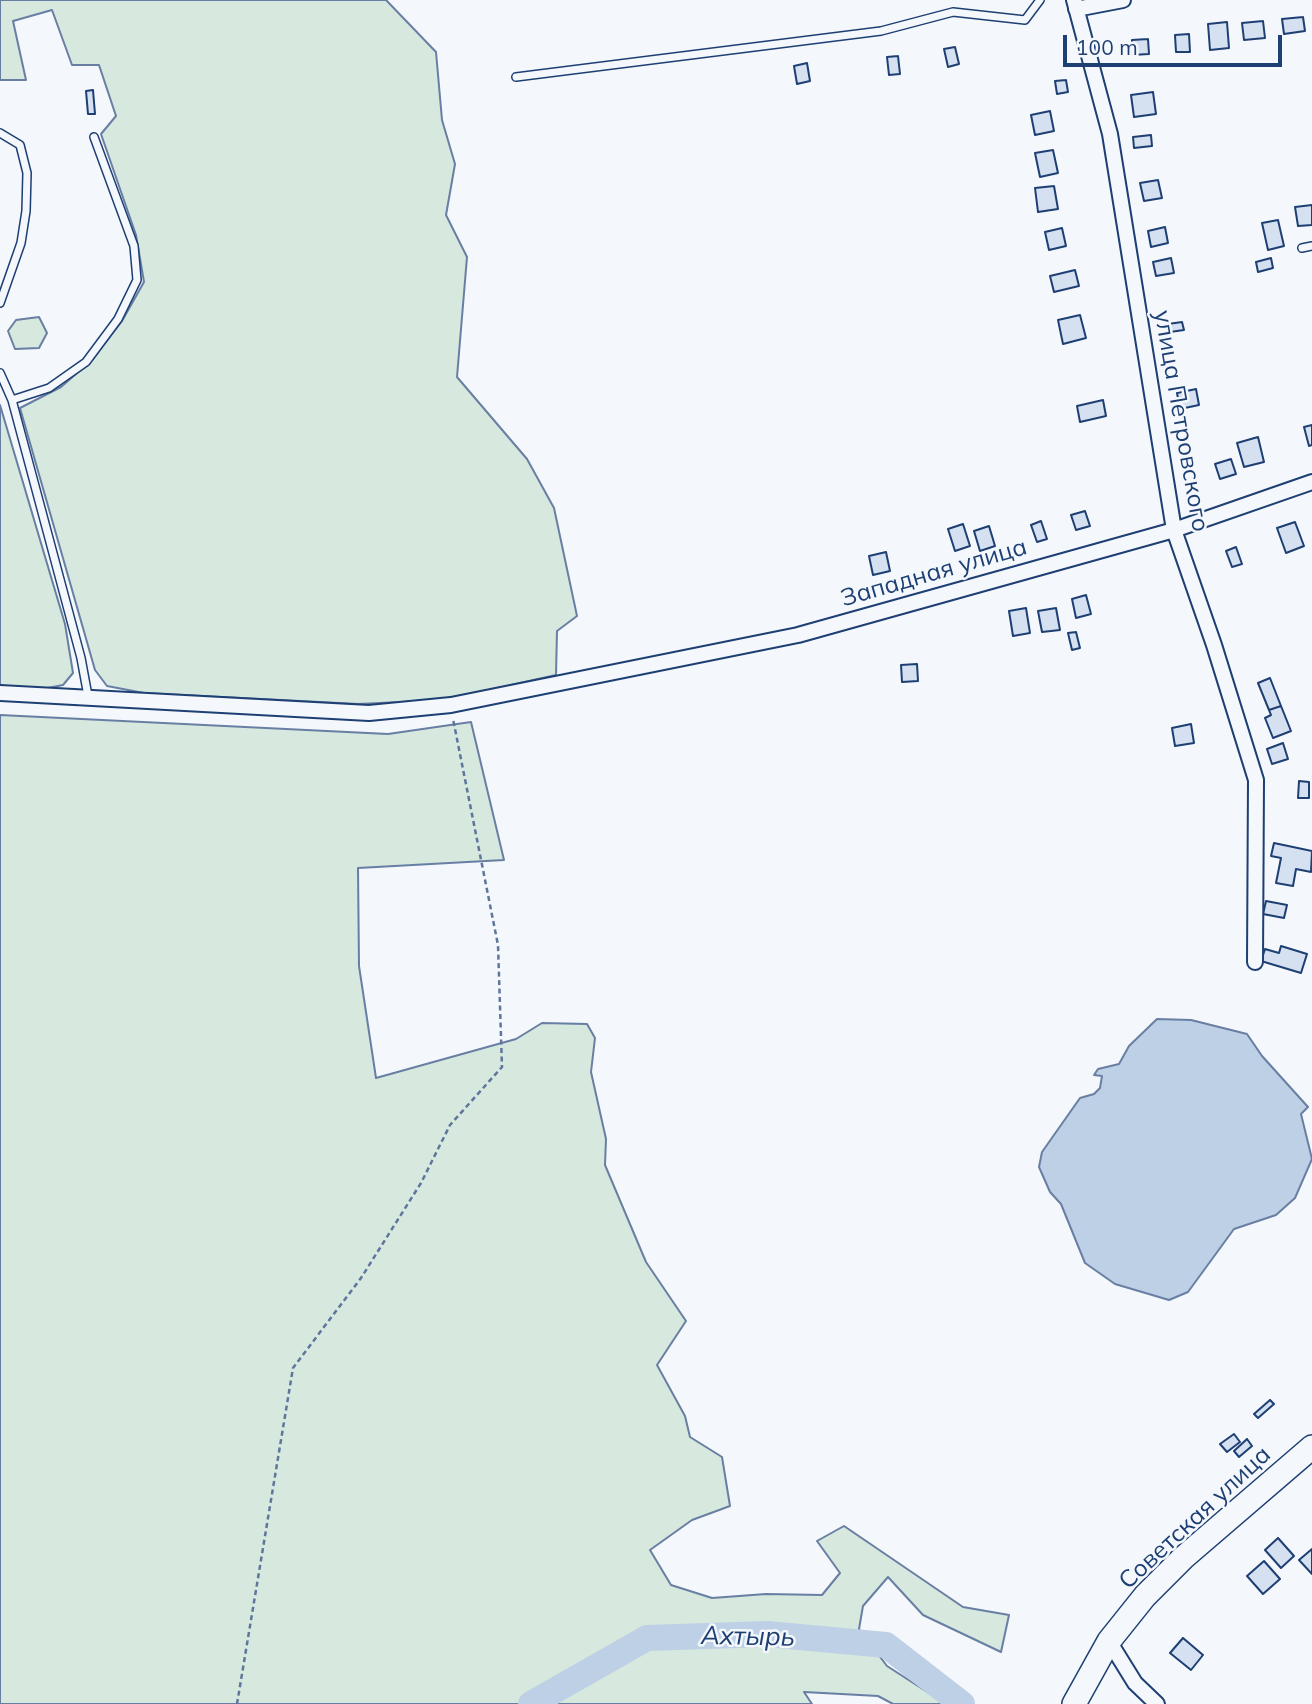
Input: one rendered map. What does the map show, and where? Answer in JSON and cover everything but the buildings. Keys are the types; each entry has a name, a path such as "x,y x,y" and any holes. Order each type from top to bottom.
{"highway":[{"name":"Советская улица","path":"1075,1701 1109,1641 1144,1596 1183,1558 1312,1447"}],"street":[{"path":"1075,5 1123,0"},
{"name":"улица Петровского","path":"1075,5 1110,134 1174,530 1214,645 1256,780 1255,961"},
{"name":"Западная улица","path":"0,693 369,713 451,705 798,635 1174,530 1312,482"},
{"path":"1109,1641 1135,1683 1157,1704"}],"lane":[{"path":"516,77 881,31 953,12 1026,20 1040,0"},
{"path":"0,133 20,145 27,173 26,211 21,243 0,303"},
{"path":"12,400 49,388 86,362 118,319 137,280 134,246 94,137"},
{"path":"1302,248 1312,246"},
{"path":"0,373 12,400 81,658 88,696"}],"path":[{"path":"237,1704 293,1368 361,1278 421,1183 450,1125 502,1067 498,945 451,705"}],"shaded area":[{"path":"0,0 386,0 436,52 442,120 455,164 446,215 467,257 457,377 527,459 554,508 577,616 557,631 556,675 444,700 358,704 144,693 107,686 95,670 20,408 61,387 93,359 122,321 144,282 136,235 101,134 116,116 99,65 72,65 52,10 13,21 26,80 0,80"},
{"path":"39,317 47,333 39,348 15,349 8,331 16,320"},
{"path":"0,405 65,624 73,673 63,685 27,692 0,690"},
{"path":"0,715 388,734 471,722 504,860 358,868 359,966 376,1078 516,1039 542,1023 587,1024 595,1038 591,1072 606,1139 605,1165 646,1262 686,1321 657,1365 685,1416 690,1437 722,1457 730,1506 692,1520 650,1550 671,1585 712,1598 766,1594 822,1595 840,1573 817,1541 844,1526 963,1607 1009,1615 1001,1652 923,1615 888,1577 863,1606 859,1629 887,1666 946,1704 893,1704 878,1696 804,1692 812,1704 0,1704"}],"water":[{"path":"1157,1019 1191,1020 1247,1034 1262,1056 1308,1107 1301,1114 1312,1159 1295,1198 1276,1215 1234,1229 1188,1292 1169,1300 1115,1284 1085,1263 1061,1204 1050,1192 1039,1167 1042,1152 1080,1098 1094,1094 1100,1088 1102,1076 1094,1075 1098,1069 1119,1064 1129,1046"}],"waterway":[{"name":"Ахтырь","path":"531,1704 647,1638 767,1634 886,1645 962,1704"}]}
